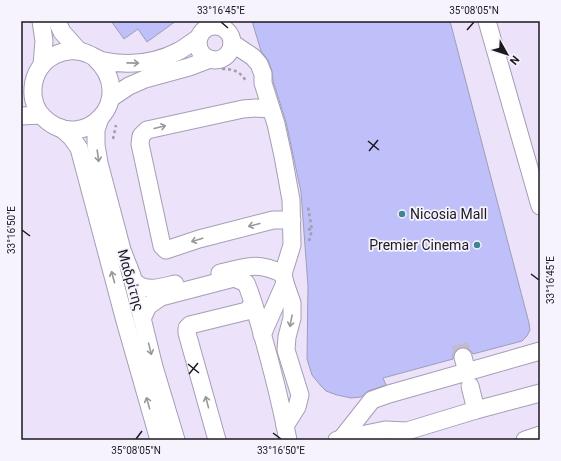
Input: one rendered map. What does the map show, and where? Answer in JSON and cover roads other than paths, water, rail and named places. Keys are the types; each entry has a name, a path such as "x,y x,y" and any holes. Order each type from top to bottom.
{"street":[{"path":"41,21 44,41 42,65"},
{"path":"58,21 62,32 79,51"},
{"path":"487,21 540,206"},
{"path":"95,58 103,66 109,76 112,86 111,98 107,109 92,125 82,129 71,130 61,128 50,123 41,115 33,98 27,92 42,65 47,60 59,53 65,51 79,51 103,61 117,63 143,63 169,56 201,30 219,24 230,35 230,48 221,59 210,59 145,79 128,86 111,98"},
{"path":"201,30 200,49 202,54 210,59"},
{"path":"230,48 263,83 267,92 276,124 291,200 292,246 284,278 262,335"},
{"path":"243,108 263,83"},
{"path":"271,109 243,108 147,130 141,136 140,144 162,246 166,250 199,239 274,220 292,220"},
{"path":"21,116 41,115"},
{"name":"Μαδρίτης","path":"100,118 96,130 96,145 99,163 122,250 130,273 159,385 176,440"},
{"name":"Μαδρίτης","path":"61,128 71,137 79,148 125,321 159,440"},
{"path":"130,273 135,283 147,288 158,288 254,265 262,266 284,278 292,304 292,318 286,337 286,350 300,395 287,433"},
{"path":"142,319 148,306 162,297 234,278 246,283 281,402 287,433"},
{"path":"217,440 187,333 187,328 190,325 236,315 247,311 253,303"},
{"path":"339,439 372,400 540,351"},
{"path":"466,372 476,410"},
{"path":"339,439 384,430 407,431 476,410 540,393"},
{"path":"525,440 540,436"}],"tunnel":[{"path":"460,344 463,357"}],"place":[{"name":"Nicosia Mall","path":"402,214"},
{"name":"Premier Cinema","path":"477,245"}]}
